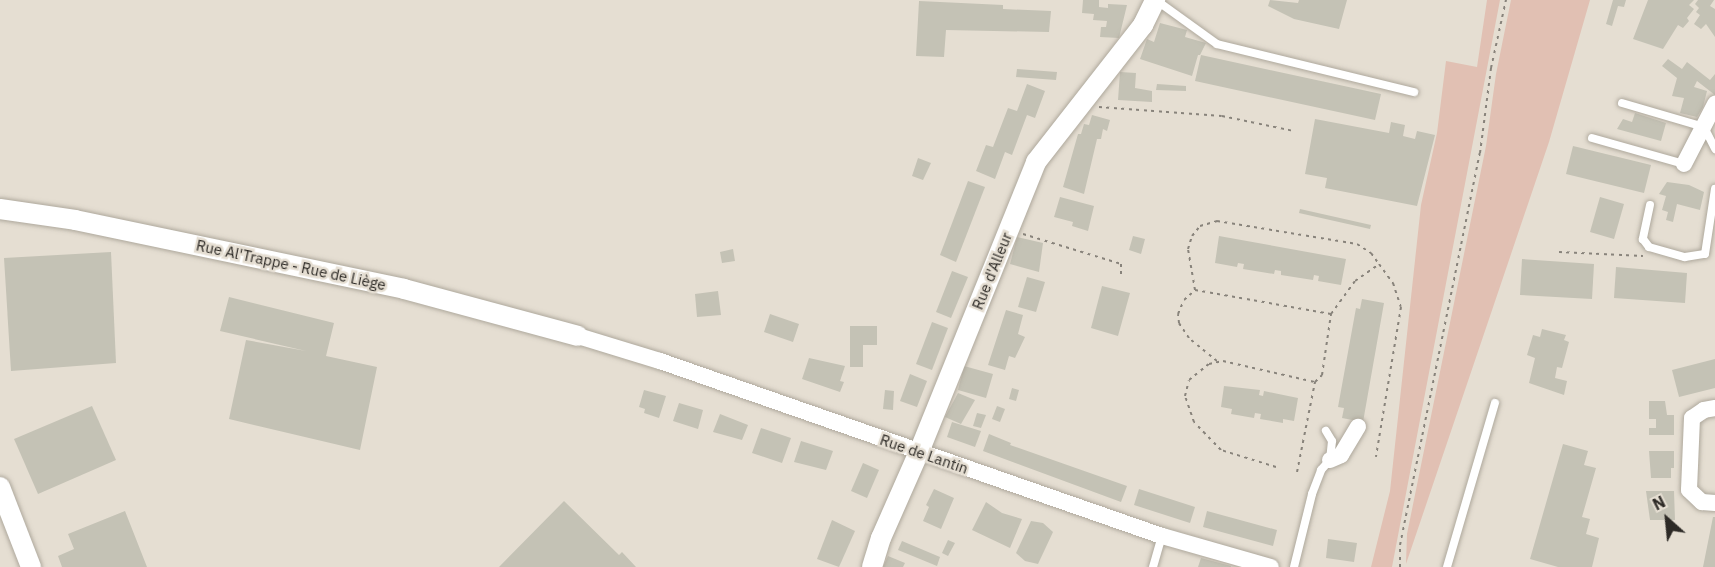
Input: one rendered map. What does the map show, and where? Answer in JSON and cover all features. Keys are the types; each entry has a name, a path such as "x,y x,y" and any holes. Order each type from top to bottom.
{"street":[{"name":"Rue d'Alleur","path":"872,567 881,538 919,452 1036,162 1143,25 1156,0"},
{"path":"1684,164 1715,104"},
{"name":"Rue Al'Trappe - Rue de Liège","path":"0,209 75,220 404,288 578,336"},
{"name":"Rue de Lantin","path":"578,336 660,361 1161,536 1271,567"},
{"path":"1715,408 1704,410 1692,418 1689,490 1702,502 1715,503"},
{"path":"1330,460 1341,454 1358,427"},
{"path":"0,487 32,567"}],"lane":[{"path":"1156,0 1218,44 1414,92"},
{"path":"1622,103 1704,127 1715,149"},
{"path":"1592,138 1684,164"},
{"path":"1650,205 1643,239 1649,247 1684,257 1706,255 1715,189"},
{"path":"1447,567 1495,403"},
{"path":"1294,567 1312,494 1321,470 1330,460 1332,441 1326,431"},
{"path":"1153,567 1161,536"}],"path":[{"path":"1400,567 1400,545 1480,153 1491,68 1506,0"},
{"path":"1083,100 1104,109 1222,116 1294,131"},
{"path":"1195,290 1188,249 1192,236 1200,226 1217,221 1358,244 1371,253 1393,283 1401,307 1376,457"},
{"path":"1009,229 1121,264 1121,275"},
{"path":"1559,252 1641,257 1654,248"},
{"path":"1297,472 1315,382 1322,375 1331,314 1355,281 1379,264"},
{"path":"1195,290 1331,314"},
{"path":"1195,290 1184,300 1178,314 1179,323 1189,338 1217,362"},
{"path":"1276,467 1221,450 1194,422 1185,396 1189,380 1209,364 1217,362 1315,382"}],"shaded area":[{"path":"1487,0 1500,0 1392,567 1371,567 1390,491 1421,205 1437,133 1446,61 1477,67"},
{"path":"1511,0 1590,0 1549,142 1406,564 1407,534 1486,146 1496,74"}],"building":[{"path":"1083,0 1099,0 1099,7 1108,8 1108,4 1127,5 1119,38 1100,37 1101,27 1106,27 1107,21 1093,20 1094,14 1082,13"},
{"path":"1270,0 1298,3 1299,0 1347,0 1339,29 1294,19 1268,6"},
{"path":"1613,0 1626,0 1624,7 1618,6 1612,26 1606,24"},
{"path":"1648,0 1694,0 1689,5 1694,9 1687,18 1689,21 1683,28 1678,25 1663,49 1633,39"},
{"path":"1698,0 1714,0 1710,6 1715,9 1715,37 1706,24 1701,29 1694,24 1700,15 1696,12 1699,8 1695,4"},
{"path":"919,1 1003,5 1003,9 1051,11 1049,32 946,30 944,57 916,56"},
{"path":"1160,23 1187,30 1185,37 1206,43 1198,55 1192,76 1140,59 1147,39 1154,42"},
{"path":"1201,55 1381,94 1375,120 1195,81"},
{"path":"1668,59 1682,69 1687,62 1710,80 1715,74 1715,95 1697,81 1694,87 1707,91 1703,107 1697,117 1680,113 1684,98 1672,96 1677,78 1662,66"},
{"path":"1017,69 1057,72 1056,80 1016,77"},
{"path":"1120,72 1136,73 1135,88 1152,91 1152,102 1118,100"},
{"path":"1027,84 1045,91 1035,118 1027,115 1012,155 1005,152 995,179 976,171 986,145 993,147 1008,108 1017,111"},
{"path":"1157,84 1186,86 1186,91 1156,90"},
{"path":"1635,113 1666,123 1661,141 1617,129 1623,119 1632,122"},
{"path":"1092,115 1110,120 1107,131 1103,129 1101,139 1097,139 1084,194 1063,187 1078,134 1081,134 1084,124 1089,125"},
{"path":"1315,119 1389,133 1391,122 1405,125 1403,136 1415,139 1417,131 1435,135 1417,206 1325,188 1327,178 1305,174"},
{"path":"1573,146 1651,165 1644,193 1566,174"},
{"path":"918,158 931,163 923,180 912,176"},
{"path":"968,181 985,187 956,262 940,255"},
{"path":"1667,182 1689,185 1704,192 1700,210 1677,204 1673,222 1666,220 1668,212 1662,210 1666,196 1659,194"},
{"path":"1060,197 1094,206 1088,231 1072,226 1073,222 1054,217"},
{"path":"1600,197 1624,204 1614,239 1590,232"},
{"path":"1300,209 1371,225 1370,229 1299,213"},
{"path":"1133,236 1145,239 1141,254 1129,250"},
{"path":"1219,236 1346,259 1341,285 1318,281 1319,276 1314,275 1313,280 1281,275 1281,271 1275,270 1274,274 1243,269 1244,264 1238,263 1237,267 1215,263"},
{"path":"1017,237 1043,243 1039,272 1010,264"},
{"path":"733,249 735,261 722,263 720,252"},
{"path":"111,252 116,363 11,371 4,258"},
{"path":"1522,259 1594,264 1592,299 1520,295"},
{"path":"1616,267 1687,273 1685,303 1614,298"},
{"path":"952,271 968,277 951,318 936,312"},
{"path":"1027,277 1045,282 1036,312 1018,307"},
{"path":"1102,286 1130,293 1118,336 1091,328"},
{"path":"718,291 721,315 697,317 695,294"},
{"path":"229,297 334,323 326,356 377,367 360,450 229,419 246,340 306,351 220,331"},
{"path":"1362,299 1384,303 1363,422 1342,418 1344,408 1338,407 1356,308 1360,309"},
{"path":"1006,310 1023,315 1018,334 1025,337 1015,358 1009,356 1005,370 988,365"},
{"path":"770,314 799,324 793,342 764,332"},
{"path":"932,322 948,328 932,370 916,364"},
{"path":"850,326 877,326 877,345 863,345 863,367 850,367"},
{"path":"1542,329 1566,335 1564,340 1569,342 1562,368 1557,367 1555,378 1567,381 1564,395 1529,383 1535,358 1527,355 1533,335 1540,337"},
{"path":"809,358 845,366 840,381 844,382 840,392 802,379"},
{"path":"1715,359 1715,388 1679,397 1672,370"},
{"path":"964,366 993,374 986,398 958,390"},
{"path":"910,374 927,381 917,407 900,401"},
{"path":"1224,386 1260,390 1259,395 1263,396 1264,391 1298,398 1294,421 1283,419 1283,423 1260,419 1261,414 1255,413 1254,418 1231,414 1232,409 1221,407"},
{"path":"1012,388 1019,390 1016,401 1009,399"},
{"path":"644,390 666,396 659,418 644,413 645,409 639,407"},
{"path":"885,390 894,391 893,410 883,409"},
{"path":"958,393 975,400 961,424 945,417"},
{"path":"1649,401 1665,401 1667,415 1674,415 1674,435 1649,435 1649,428 1656,428 1656,419 1649,419"},
{"path":"679,403 703,410 698,429 673,421"},
{"path":"92,406 116,460 38,494 14,439"},
{"path":"997,406 1005,409 1000,422 992,419"},
{"path":"977,413 986,415 981,428 973,426"},
{"path":"720,414 748,425 742,440 713,432"},
{"path":"952,422 981,431 975,447 947,437"},
{"path":"761,428 791,438 782,463 752,453"},
{"path":"989,434 1011,443 1010,445 1127,486 1121,502 983,451"},
{"path":"801,441 833,451 826,470 794,462"},
{"path":"1563,444 1588,451 1584,465 1596,468 1582,517 1590,519 1586,534 1599,538 1592,567 1558,567 1530,559"},
{"path":"1649,451 1674,451 1674,468 1671,468 1671,478 1651,478"},
{"path":"863,463 879,470 867,498 851,491"},
{"path":"934,489 954,498 941,529 923,521 929,507 926,505"},
{"path":"1139,489 1195,507 1190,523 1134,505"},
{"path":"1646,491 1674,491 1675,520 1650,520"},
{"path":"564,501 619,555 622,552 636,567 499,567"},
{"path":"986,502 1002,513 1022,519 1010,548 972,530"},
{"path":"125,511 147,567 62,567 58,556 74,549 68,534"},
{"path":"1207,511 1277,530 1273,546 1203,527"},
{"path":"1713,517 1715,517 1715,567 1703,567"},
{"path":"832,520 855,531 839,567 817,559"},
{"path":"1031,521 1043,523 1053,532 1038,564 1025,561 1016,553"},
{"path":"1328,539 1357,543 1354,562 1326,558"},
{"path":"948,540 955,543 948,556 942,553"},
{"path":"902,541 940,557 937,566 898,550"},
{"path":"888,556 905,563 903,567 883,567"},
{"path":"1201,558 1231,566 1231,567 1198,567"}]}
